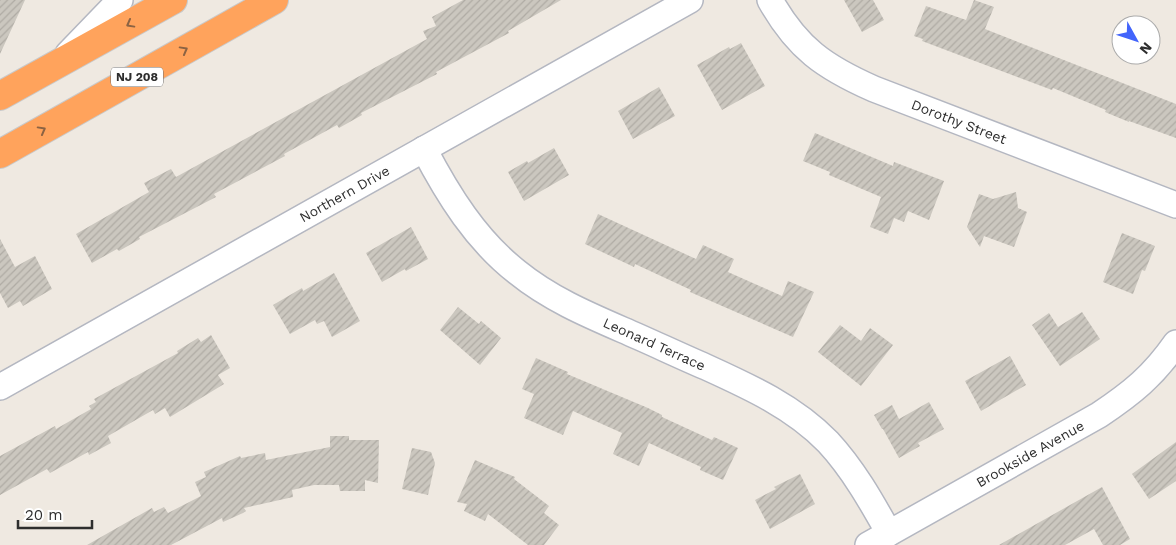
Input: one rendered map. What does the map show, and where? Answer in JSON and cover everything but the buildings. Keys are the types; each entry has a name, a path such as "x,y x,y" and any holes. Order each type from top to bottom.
{"highway":[{"path":"0,96 173,0"},
{"name":"NJ 208","path":"0,154 274,0"}],"street":[{"path":"58,64 120,0"},
{"name":"Northern Drive","path":"0,387 690,0"},
{"name":"Dorothy Street","path":"770,0 794,37 817,58 843,76 1176,205"},
{"name":"Leonard Terrace","path":"424,149 448,193 466,220 516,272 544,292 576,309 744,384 774,400 796,415 827,442 849,467 878,539"},
{"name":"Brookside Avenue","path":"878,539 1099,415 1132,393 1162,363 1176,343"}]}
